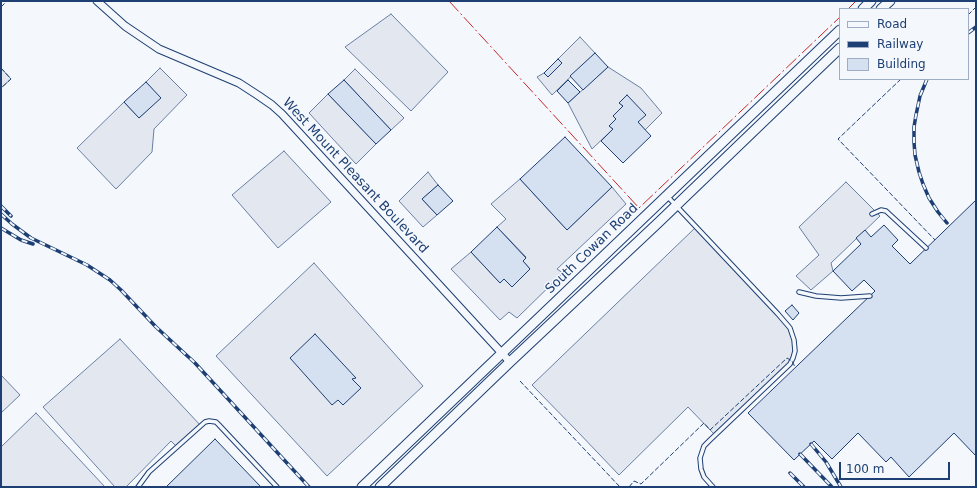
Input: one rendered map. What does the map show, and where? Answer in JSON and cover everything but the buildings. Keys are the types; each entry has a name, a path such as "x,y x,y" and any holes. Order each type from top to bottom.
{"street":[{"name":"West Mount Pleasant Boulevard","path":"97,1 125,26 159,49 239,83 272,105 282,114 510,362"},
{"path":"863,8 871,1"},
{"path":"882,8 890,1"},
{"name":"South Cowan Road","path":"362,487 839,31"},
{"name":"South Cowan Road","path":"380,487 839,49"}],"lane":[{"path":"667,196 778,314 790,328 794,340 795,351 790,364 704,446 700,458 701,469 704,477 713,487"},
{"path":"872,214 880,210 886,212 926,248"},
{"path":"799,292 816,296 841,298 870,296"},
{"path":"782,372 786,376"},
{"path":"138,487 149,472 205,422 209,421 216,422 277,487"}],"shaded area":[{"path":"391,14 448,72 411,111 345,47"},
{"path":"580,37 595,53 552,95 537,77 544,73 548,77 562,63 558,59"},
{"path":"608,67 641,88 662,113 645,130 638,122 627,95 619,103 623,106 613,116 616,119 609,126 613,129 592,149 568,103"},
{"path":"1,68 11,79 1,88"},
{"path":"160,68 187,95 154,129 152,152 116,189 77,148 124,102 139,118 160,98 146,82"},
{"path":"355,69 404,118 391,130 344,80"},
{"path":"328,94 376,144 356,164 309,113"},
{"path":"284,151 331,202 278,248 232,195"},
{"path":"428,172 438,185 422,199 437,215 423,227 399,201"},
{"path":"520,179 567,230 612,187 626,204 557,269 563,273 517,318 509,312 500,320 451,269 471,252 500,283 504,279 512,287 530,269 523,261 526,257 497,227 506,219 491,204"},
{"path":"846,182 880,216 831,263 833,271 811,290 796,276 819,255 799,227"},
{"path":"696,227 790,328 795,347 790,364 715,435 688,407 619,475 532,385"},
{"path":"314,263 423,386 327,476 216,356"},
{"path":"120,339 201,426 177,447 171,441 126,487 115,487 43,407"},
{"path":"1,375 20,395 1,413"},
{"path":"36,413 105,487 1,487 1,447"}],"railway":[{"path":"969,32 976,27"},
{"path":"927,80 920,96 914,127 915,155 919,172 929,198 947,223"},
{"path":"1,206 11,216"},
{"path":"1,214 31,238 87,265 110,280 156,327 195,363 309,487"},
{"path":"1,228 21,240 33,244"},
{"path":"811,444 826,462 841,487"},
{"path":"800,454 832,487"},
{"path":"790,473 804,487"}],"fence":[{"path":"1,7 7,1"},
{"path":"969,14 976,7"},
{"path":"1,68 11,79 1,88"},
{"path":"900,80 838,139 935,240"},
{"path":"629,487 634,481 641,484 704,423 710,430 787,358 792,361 795,367"},
{"path":"520,381 620,487"}],"power":[{"path":"449,1 639,208 839,18"},
{"path":"849,8 856,1"}]}
